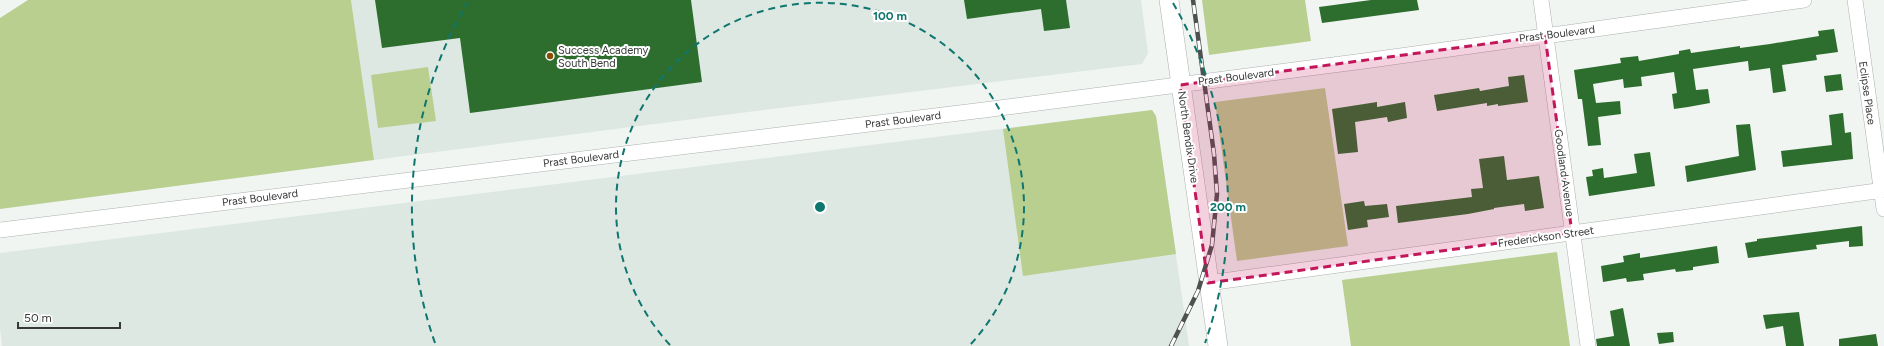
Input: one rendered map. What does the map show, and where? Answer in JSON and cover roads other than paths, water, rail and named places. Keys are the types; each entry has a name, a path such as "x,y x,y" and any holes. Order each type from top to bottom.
{"street":[{"name":"North Bendix Drive","path":"1169,0 1208,284 1218,346"},
{"name":"Goodland Avenue","path":"1540,0 1588,346"},
{"name":"Prast Boulevard","path":"0,230 1180,85 1804,0"},
{"name":"Eclipse Place","path":"1855,0 1883,190 1884,209"},
{"name":"Frederickson Street","path":"1208,284 1883,190"}],"railway":[{"path":"1171,346 1198,291 1212,245 1217,194 1214,154 1193,0"}],"place":[{"name":"Success Academy South Bend","path":"550,56"}]}
